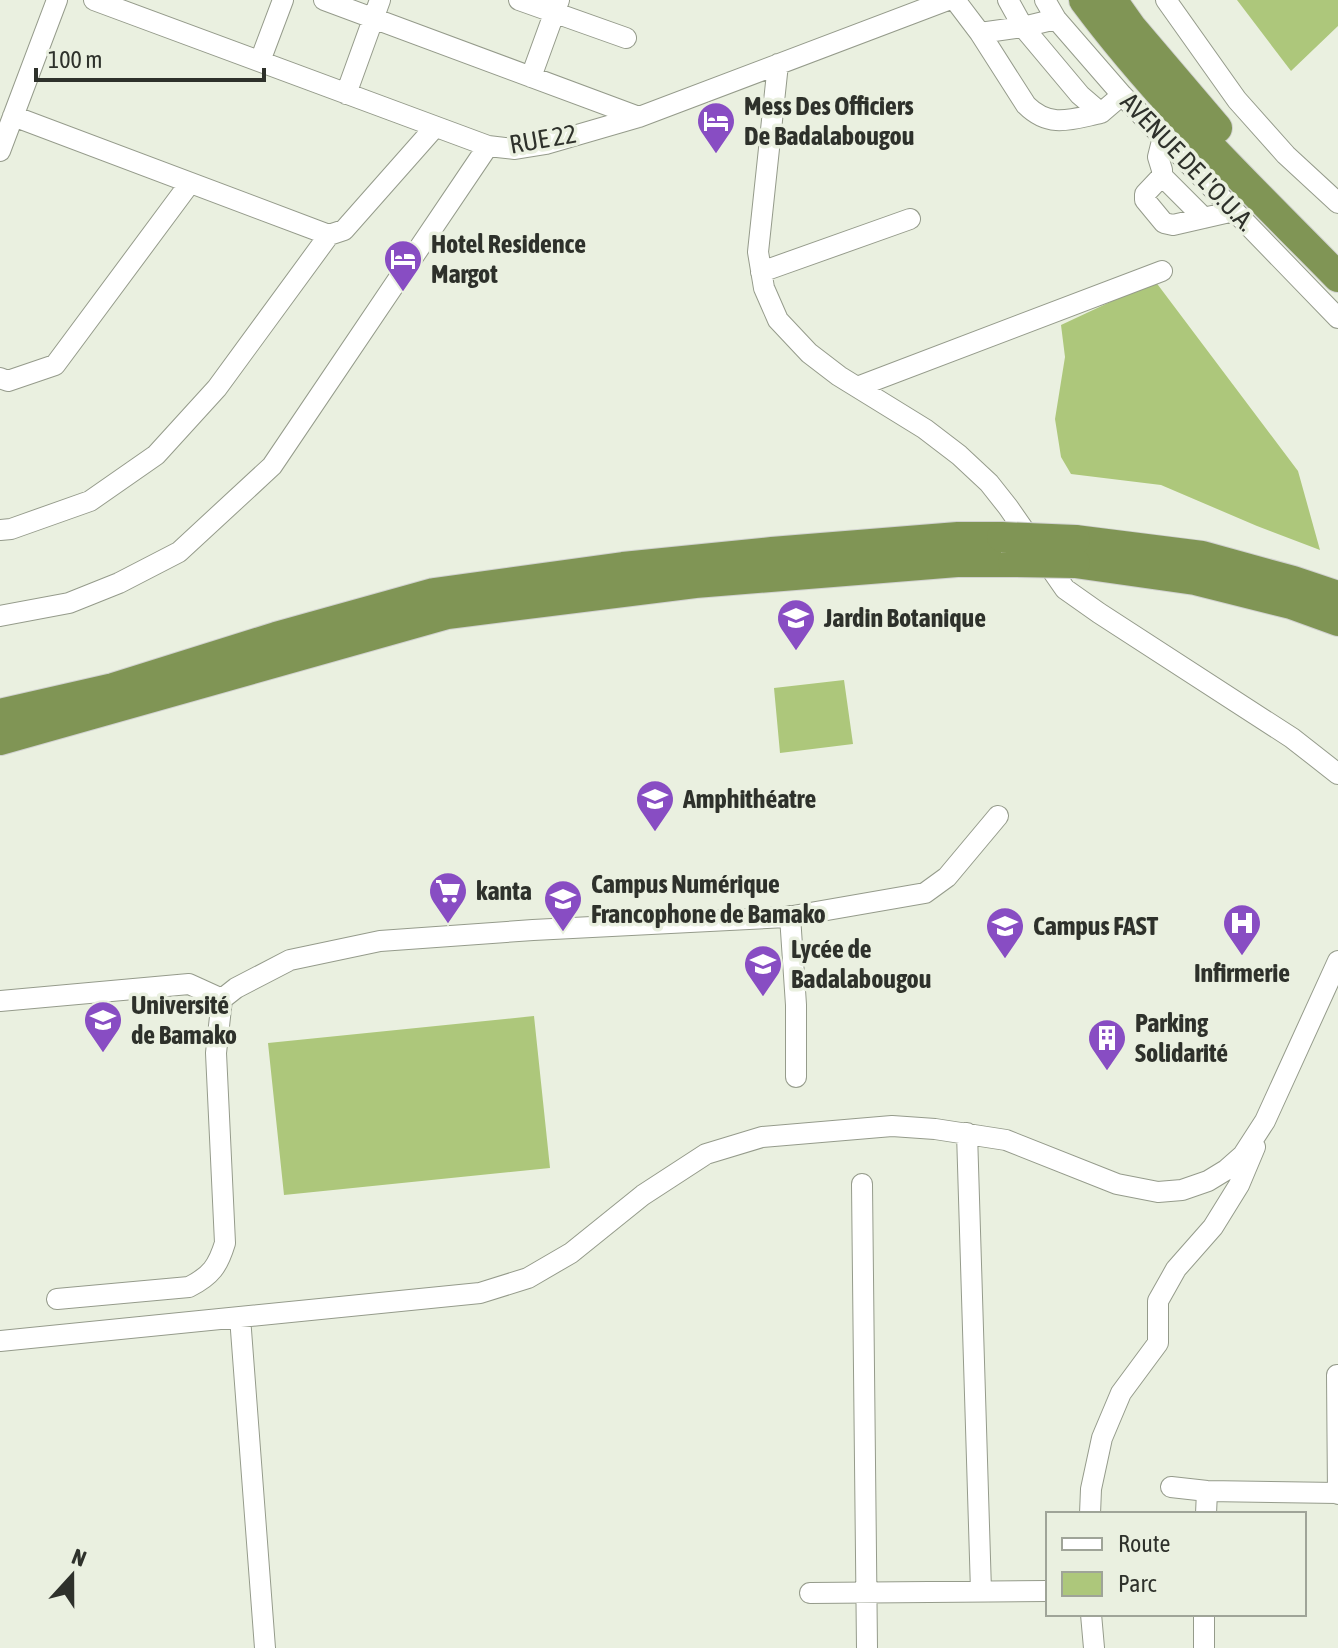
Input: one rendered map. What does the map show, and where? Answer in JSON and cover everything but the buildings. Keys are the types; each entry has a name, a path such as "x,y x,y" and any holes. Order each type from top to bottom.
{"highway":[{"path":"1084,0 1115,42 1179,116 1338,277"},
{"path":"1112,0 1131,27 1235,149 1338,253"},
{"path":"0,714 113,688 276,637 434,593 623,567 742,555 958,537 1008,550 1202,556 1338,596"},
{"path":"0,740 447,614 695,583 957,562 1008,550"},
{"path":"1075,552 1291,604 1338,621"}],"street":[{"path":"0,151 7,124 57,0"},
{"name":"RUE 22","path":"94,0 488,146 515,149 546,144 639,117 948,0"},
{"path":"260,61 283,0"},
{"path":"324,0 377,9 531,77 639,117"},
{"path":"519,0 557,6 626,38"},
{"path":"955,0 1034,113 1061,122 1101,113 1122,95"},
{"path":"1008,0 1023,27 1080,95 1101,113"},
{"name":"AVENUE DE L'O.U.A.","path":"1045,0 1056,19 1122,95 1338,318"},
{"path":"1166,0 1237,100 1286,155 1338,203"},
{"path":"531,77 557,6"},
{"path":"346,94 377,9"},
{"path":"980,33 1056,19"},
{"path":"778,64 758,252 764,288 778,320 809,353 839,376 925,429 989,483 1065,589 1292,738 1338,774"},
{"path":"7,124 190,183 329,235"},
{"path":"0,530 11,529 90,501 156,455 217,388 329,235 344,230 435,127"},
{"path":"1163,137 1158,157 1162,176 1145,194 1145,200 1164,223 1173,225 1234,211"},
{"path":"0,616 69,603 119,583 179,552 272,466 488,146"},
{"path":"1162,176 1204,218"},
{"path":"0,378 8,381 55,365 190,183"},
{"path":"761,272 910,219"},
{"path":"857,387 1162,271"},
{"path":"57,1299 189,1287 207,1278 220,1259 225,1243 216,1053 222,999 236,988 290,960 380,941 790,916 925,893 947,877 998,816"},
{"path":"790,916 796,1005 796,1077"},
{"path":"1090,1512 1091,1489 1102,1438 1121,1393 1158,1343 1158,1301 1176,1269 1213,1227 1239,1185 1338,961"},
{"path":"0,1001 189,984 222,999"},
{"path":"0,1341 480,1293 528,1278 571,1253 643,1195 706,1154 762,1137 892,1126 967,1133 1006,1140 1117,1184 1158,1192 1182,1190 1208,1181 1226,1170 1243,1155 1265,1121"},
{"path":"967,1133 981,1591"},
{"path":"862,1184 867,1648"},
{"path":"240,1317 265,1648"},
{"path":"1171,1487 1207,1491 1338,1494 1337,1375"},
{"path":"1206,1512 1207,1491"},
{"path":"810,1593 1046,1591"},
{"path":"1091,1616 1094,1648"},
{"path":"1204,1616 1204,1648"}],"green space":[{"path":"1237,0 1338,0 1338,26 1291,71"},
{"path":"1155,281 1298,471 1320,550 1161,485 1071,474 1061,457 1055,419 1065,357 1061,325"},
{"path":"844,680 853,744 780,753 774,688"},
{"path":"534,1016 550,1168 284,1195 268,1043"}],"place":[{"name":"Mess Des Officiers De Badalabougou","path":"716,155"},
{"name":"Hotel Residence Margot","path":"403,293"},
{"name":"Jardin Botanique","path":"796,652"},
{"name":"Amphithéatre","path":"655,833"},
{"name":"kanta","path":"448,925"},
{"name":"Campus Numérique Francophone de Bamako","path":"563,933"},
{"name":"Infirmerie","path":"1242,957"},
{"name":"Campus FAST","path":"1005,960"},
{"name":"Lycée de Badalabougou","path":"763,998"},
{"name":"Université de Bamako","path":"103,1054"},
{"name":"Parking Solidarité","path":"1107,1072"}]}
